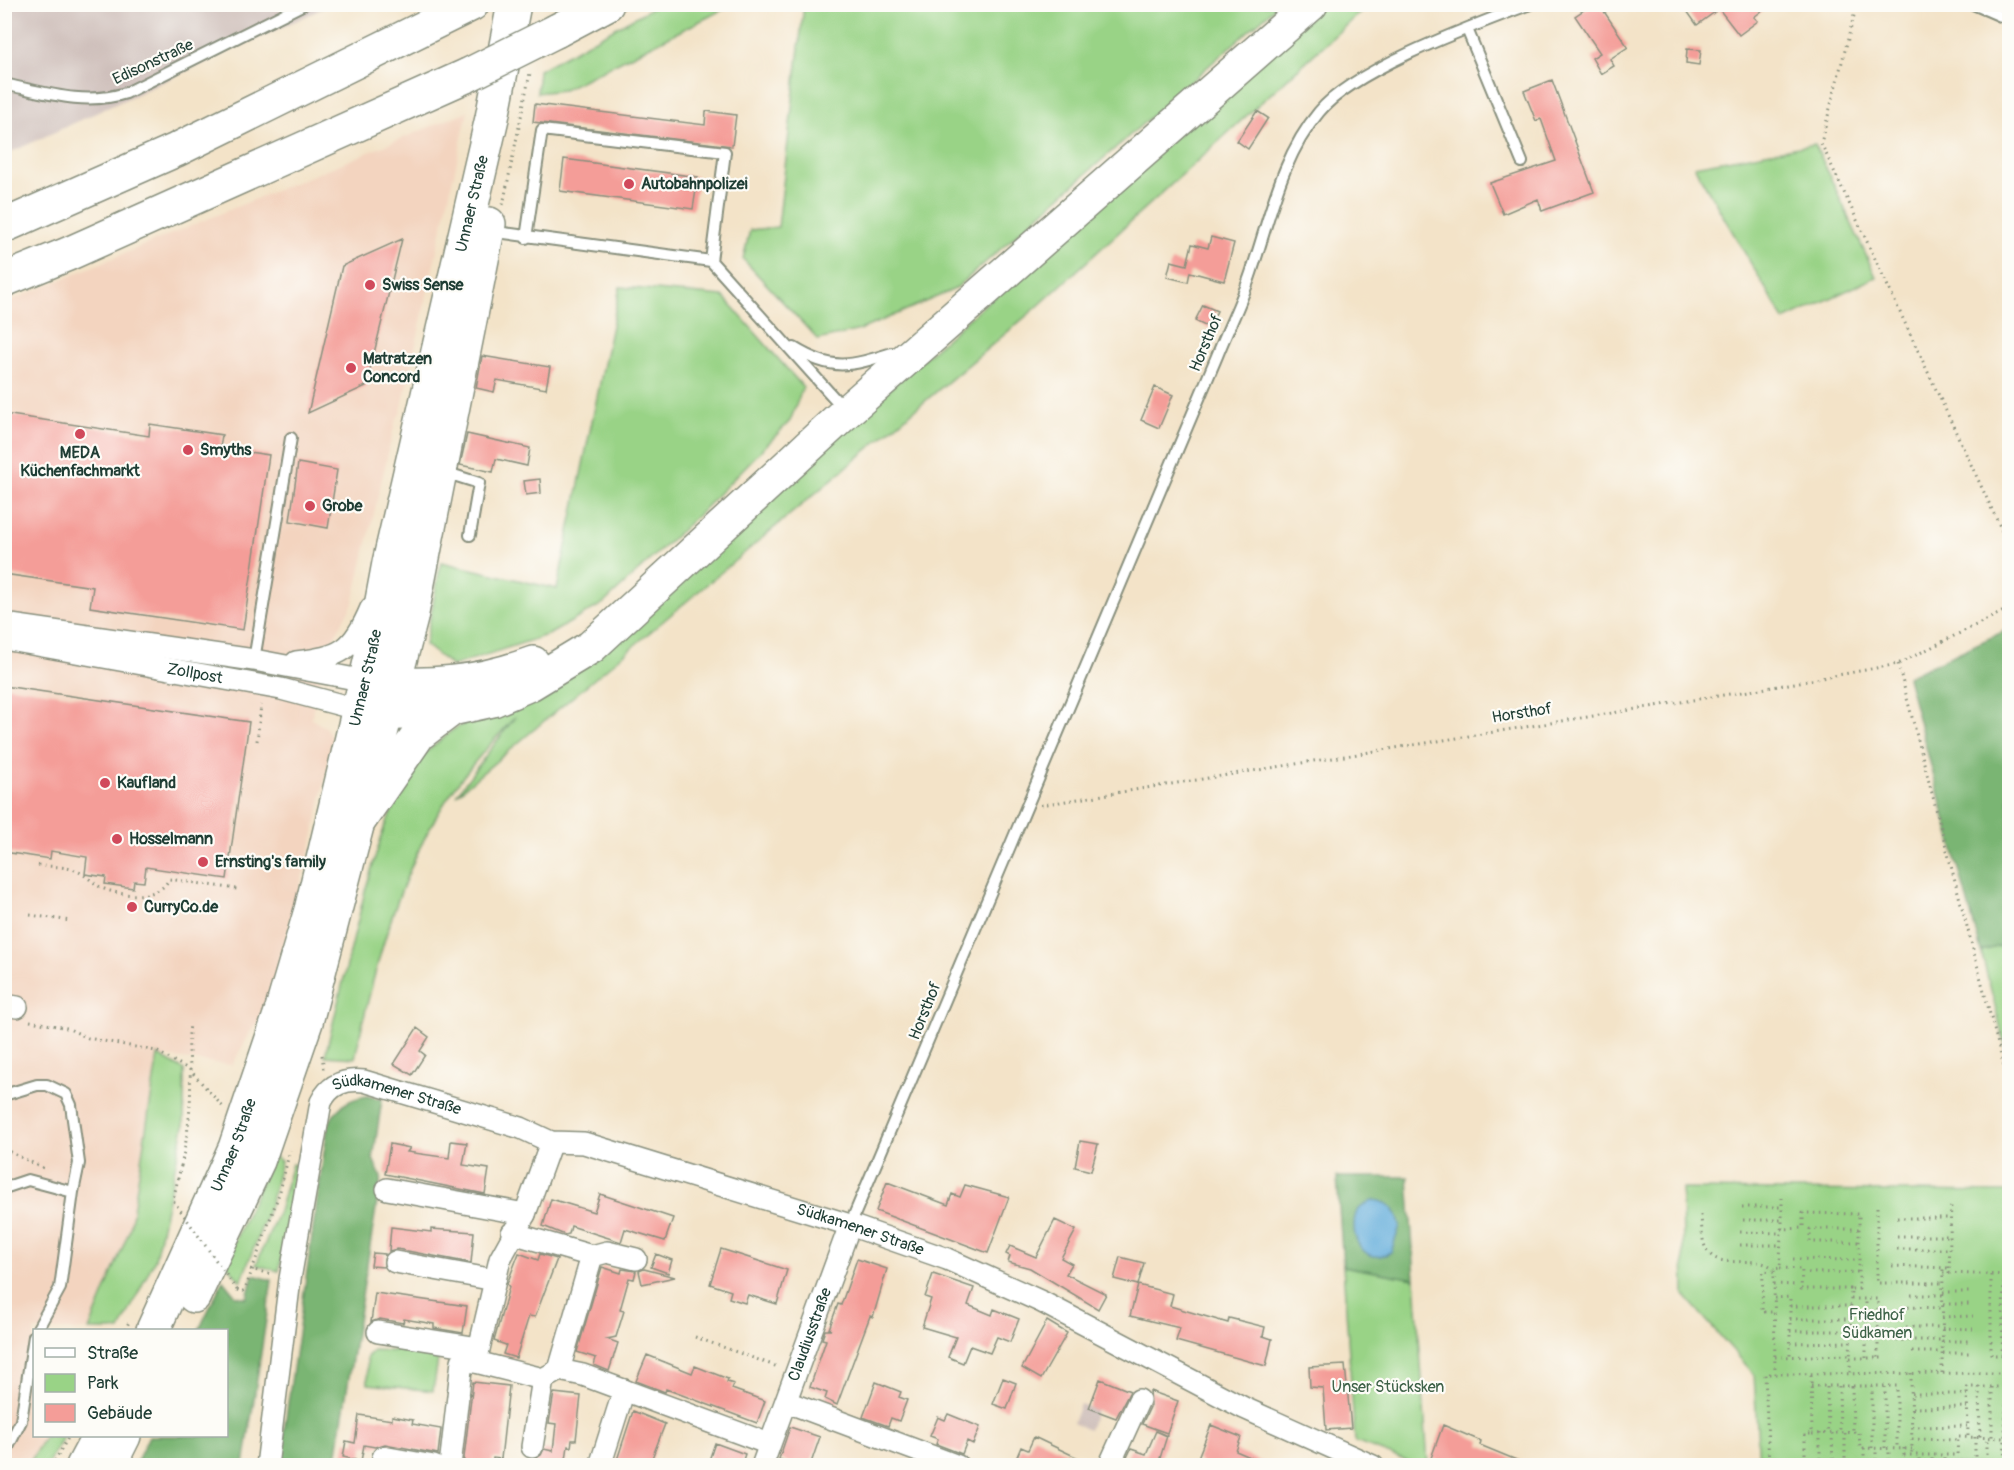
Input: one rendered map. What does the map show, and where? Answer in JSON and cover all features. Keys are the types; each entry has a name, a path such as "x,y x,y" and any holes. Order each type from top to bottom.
{"main road":[{"path":"4,226 176,150 472,4"},
{"name":"Unnaer Straße","path":"177,1329 258,1161 276,1111 306,1022 359,821 377,697 389,563 492,118 514,4"},
{"name":"Unnaer Straße","path":"153,1329 235,1148 254,1094 377,697 440,471 533,4"},
{"path":"4,280 68,254 468,75 607,4"},
{"path":"377,697 452,709 493,700 530,684 591,647 892,353 985,277 1291,4"},
{"path":"377,697 457,684 508,672 558,653 588,633 840,406 1311,4"},
{"path":"359,821 419,734 452,709"},
{"path":"83,1466 98,1437"},
{"path":"109,1466 124,1437"}],"street":[{"name":"Zollpost","path":"277,664 319,661 336,654 355,641 389,563"},
{"name":"Zollpost","path":"5,631 277,664 377,697"},
{"name":"Zollpost","path":"5,631 28,643 264,686 377,697"},
{"name":"Südkamener Straße","path":"328,1091 352,1079 364,1081 521,1128 551,1142 584,1143 849,1225 947,1259 1042,1302 1244,1408 1369,1465"},
{"path":"267,1466 290,1279 321,1102 328,1091"},
{"path":"478,1355 500,1259 512,1233 525,1214 551,1142"},
{"path":"387,1189 525,1214"},
{"name":"Claudiusstraße","path":"762,1466 849,1225"},
{"path":"512,1233 592,1256 607,1252 636,1260"},
{"path":"532,1447 551,1374 592,1256"},
{"path":"396,1262 495,1280"},
{"path":"378,1332 551,1374 583,1375 769,1444"},
{"path":"450,1466 462,1361 478,1355"},
{"path":"600,1466 624,1390"},
{"path":"1109,1466 1139,1400"},
{"path":"787,1402 920,1459 958,1466"},
{"path":"384,1457 434,1466"}],"lane":[{"name":"Edisonstraße","path":"4,84 71,98 106,99 126,93 304,4"},
{"name":"Horsthof","path":"849,1225 1252,270 1279,184 1294,148 1320,111 1346,89 1400,58 1530,4"},
{"path":"1973,4 2010,20"},
{"path":"1467,29 1522,162"},
{"path":"526,238 542,130 725,152 711,261"},
{"path":"487,231 711,261 840,406"},
{"path":"784,342 824,364 844,366 892,353"},
{"path":"254,660 269,556 291,438"},
{"path":"440,471 479,483 470,535"},
{"path":"4,1095 37,1085 47,1085 66,1094 72,1105 79,1163 60,1288 38,1329"},
{"path":"4,1188 28,1180 74,1186"},
{"path":"4,1455 21,1421 33,1343"}],"path":[{"path":"1857,4 1821,143 2010,548"},
{"name":"Horsthof","path":"1027,807 1649,707 1898,664 2010,608"},
{"path":"1898,664 2010,1090"},
{"path":"257,741 264,686"},
{"path":"38,865 78,871 103,889 142,895 157,893 166,886 169,879 237,889"},
{"path":"30,915 71,921"},
{"path":"16,1011 88,1038 156,1051 190,1070 223,1107"},
{"path":"190,1025 186,1047 190,1070 189,1131 173,1200 237,1290 242,1292 280,1191 291,1145"},
{"path":"322,1050 322,1067 328,1091"},
{"path":"4,1149 74,1186"},
{"path":"1780,1268 1782,1198"},
{"path":"1949,1274 1951,1202"},
{"path":"1742,1207 1782,1207"},
{"path":"1877,1207 1877,1283 1943,1283"},
{"path":"1740,1232 1803,1228 1803,1213 1859,1214 1859,1289 1801,1289 1802,1269 1780,1268 1763,1271 1762,1312 1774,1312"},
{"path":"1701,1215 1704,1242 1712,1256 1724,1260 1764,1263 1774,1270"},
{"path":"1898,1218 1950,1218"},
{"path":"1743,1220 1782,1220"},
{"path":"1859,1230 1810,1229 1810,1242 1859,1242"},
{"path":"1897,1236 1950,1236"},
{"path":"1740,1245 1780,1245"},
{"path":"1897,1249 1950,1249"},
{"path":"1793,1259 1859,1260"},
{"path":"1892,1266 1949,1268"},
{"path":"1942,1373 1943,1268"},
{"path":"1774,1270 1775,1374"},
{"path":"1808,1272 1859,1272"},
{"path":"1943,1273 2010,1275"},
{"path":"1991,1275 1991,1356 2010,1355"},
{"path":"2002,1356 2004,1275"},
{"path":"1774,1284 1795,1285"},
{"path":"1850,1373 1851,1289"},
{"path":"1911,1295 1973,1292"},
{"path":"1774,1298 1790,1298 1790,1357"},
{"path":"1775,1357 1880,1358 1878,1299 1851,1299"},
{"path":"1866,1299 1866,1358"},
{"path":"1902,1307 1972,1304"},
{"path":"1790,1306 1851,1306"},
{"path":"1942,1317 1973,1316"},
{"path":"1790,1319 1851,1319"},
{"path":"1906,1327 1972,1329"},
{"path":"1790,1331 1851,1330"},
{"path":"695,1337 797,1373"},
{"path":"1896,1340 1972,1341"},
{"path":"1790,1343 1850,1342"},
{"path":"1912,1352 1971,1353"},
{"path":"1811,1373 1812,1434"},
{"path":"1911,1373 1912,1455"},
{"path":"1769,1466 1765,1374 2008,1373 2008,1429 2004,1466"},
{"path":"1811,1386 1897,1386 1897,1448"},
{"path":"1827,1386 1833,1466"},
{"path":"1839,1386 1845,1466"},
{"path":"1852,1386 1853,1432"},
{"path":"1872,1386 1876,1466"},
{"path":"1885,1386 1889,1466"},
{"path":"1975,1466 1979,1387"},
{"path":"1987,1466 1992,1387"},
{"path":"1968,1437 1967,1388 2007,1387"},
{"path":"1912,1394 1967,1394"},
{"path":"1912,1408 1967,1407"},
{"path":"1912,1427 1967,1426"},
{"path":"1805,1466 1805,1434 1859,1432 1860,1448 1912,1449"},
{"path":"1820,1433 1820,1466"},
{"path":"52,1466 68,1437"},
{"path":"1904,1455 1957,1455 1958,1437 2006,1438"},
{"path":"1912,1439 1958,1440"},
{"path":"1864,1448 1864,1466"},
{"path":"1904,1448 1904,1466"},
{"path":"1920,1455 1920,1466"},
{"path":"1932,1455 1932,1466"},
{"path":"1944,1455 1944,1466"}],"shaded area":[{"path":"5,4 330,5 5,155"},
{"path":"468,111 401,411 395,423 353,603 324,656 311,719 327,728 333,740 312,842 262,1024 255,1024 232,1065 158,1056 130,1229 89,1329 33,1329 33,1437 44,1437 28,1465 5,1466 5,303"},
{"path":"1080,1404 1096,1410 1089,1430 1073,1423"}],"green space":[{"path":"804,4 1278,5 955,289 860,330 818,340 743,259 750,230 778,227"},
{"path":"657,5 732,5 563,90 537,93 539,70"},
{"path":"1324,5 1368,5 1036,308 456,795 515,717 456,786 420,848 405,882 381,952 355,1058 325,1056 365,891 384,828 405,783 426,752 454,729 497,708 525,705 545,693"},
{"path":"1815,144 1876,277 1784,320 1694,166"},
{"path":"620,287 723,296 803,387 790,421 700,513 604,603 550,634 452,666 425,645 441,562 557,589"},
{"path":"2009,629 2009,944 1981,951 1907,677"},
{"path":"2010,944 2009,1061 1981,951"},
{"path":"158,1055 184,1070 184,1126 155,1259 120,1329 89,1329 130,1229"},
{"path":"367,1096 382,1099 373,1159 381,1177 335,1465 279,1466 328,1125 343,1105"},
{"path":"273,1156 281,1161 270,1205 241,1282 225,1262"},
{"path":"292,1164 298,1166 279,1271 256,1265 280,1208"},
{"path":"1337,1177 1408,1177 1415,1279 1343,1266"},
{"name":"Friedhof Südkamen","path":"1682,1189 2009,1192 2009,1465 1759,1465 1754,1374 1684,1295"},
{"name":"Unser Stücksken","path":"1343,1266 1415,1279 1428,1465 1418,1465 1355,1442"},
{"path":"253,1275 272,1280 244,1465 135,1465 149,1437 228,1437 228,1329 199,1329 223,1280 236,1296 247,1298"},
{"path":"395,1345 439,1353 433,1391 368,1384 367,1357 373,1350 393,1351"},
{"path":"44,1437 63,1437 47,1465 28,1465"}],"water":[{"path":"1373,1200 1384,1202 1392,1207 1400,1226 1391,1252 1381,1256 1372,1256 1365,1252 1359,1245 1354,1227 1358,1209"}],"building":[{"path":"1593,4 1599,4 1628,47 1610,59 1614,66 1601,74 1592,58 1600,53 1575,16"},
{"path":"1682,4 1771,4 1754,17 1758,21 1739,35 1719,9 1697,25"},
{"path":"1687,49 1701,50 1699,65 1686,63"},
{"path":"1552,80 1594,192 1542,211 1538,199 1503,214 1490,183 1556,161 1541,119 1536,121 1524,91"},
{"path":"535,104 705,125 706,111 736,115 732,146 533,122"},
{"path":"1257,111 1268,118 1248,149 1237,141"},
{"name":"Autobahnpolizei","path":"564,159 698,177 693,209 560,191"},
{"path":"1211,237 1234,243 1224,281 1190,272 1188,282 1167,277 1171,261 1187,265 1192,244 1208,248"},
{"path":"402,239 366,386 308,413 342,266"},
{"path":"1203,305 1217,311 1209,328 1195,321"},
{"path":"482,356 550,367 546,389 497,380 494,392 476,388"},
{"path":"1155,387 1173,395 1159,428 1141,420"},
{"path":"4,414 149,436 150,424 222,435 220,448 269,455 243,630 90,607 93,587 4,574"},
{"path":"467,434 530,448 527,466 496,459 493,472 460,465"},
{"path":"298,463 337,470 328,528 290,521"},
{"path":"540,479 541,493 526,495 524,481"},
{"path":"4,686 249,722 227,879 146,867 144,882 134,881 133,888 105,884 106,877 85,874 87,857 51,851 50,859 4,852"},
{"path":"417,1028 429,1037 420,1051 425,1055 412,1075 394,1064"},
{"path":"451,1141 467,1143 463,1165 489,1169 485,1194 385,1174 390,1144 410,1148 407,1152 449,1158"},
{"path":"1080,1141 1098,1144 1091,1171 1075,1167"},
{"path":"887,1182 948,1205 952,1194 960,1197 965,1185 1009,1197 988,1253 876,1211"},
{"path":"600,1194 673,1218 665,1241 625,1229 621,1242 571,1226 569,1234 565,1235 543,1226 551,1199 594,1212"},
{"path":"1055,1220 1076,1230 1061,1258 1072,1264 1066,1274 1106,1294 1098,1309 1030,1268 1008,1262 1010,1256 1006,1254 1010,1246 1036,1257"},
{"path":"391,1227 431,1232 431,1229 474,1232 471,1263 397,1249 389,1251"},
{"path":"721,1249 787,1270 777,1304 748,1295 745,1303 729,1298 731,1291 710,1284"},
{"path":"373,1253 385,1254 384,1267 371,1266"},
{"path":"519,1253 538,1260 540,1254 557,1259 535,1317 529,1316 516,1358 503,1354 506,1345 494,1341 509,1287 507,1284"},
{"path":"656,1254 672,1260 668,1273 651,1267"},
{"path":"1120,1257 1144,1263 1138,1285 1114,1279"},
{"path":"857,1259 887,1269 873,1317 870,1316 837,1405 825,1399 827,1393 810,1387 826,1340 822,1339 825,1330 831,1330 829,1329 838,1304 841,1305"},
{"path":"602,1267 621,1273 622,1269 636,1271 634,1279 629,1278 620,1310 624,1311 616,1337 607,1339 618,1343 609,1371 594,1365 596,1358 577,1352"},
{"path":"644,1269 675,1277 642,1284 639,1271"},
{"path":"933,1274 974,1288 968,1305 992,1315 994,1309 1019,1319 1010,1342 997,1337 990,1353 970,1346 963,1363 948,1357 956,1337 922,1327 931,1299 925,1297"},
{"path":"1138,1285 1173,1294 1170,1306 1228,1323 1229,1318 1265,1327 1263,1336 1272,1339 1266,1366 1176,1341 1180,1328 1130,1316"},
{"path":"375,1293 467,1306 463,1333 434,1328 434,1324 404,1319 403,1323 380,1319 371,1322"},
{"path":"1047,1321 1067,1333 1041,1379 1022,1368"},
{"path":"647,1355 692,1373 695,1366 728,1379 727,1382 734,1384 732,1389 765,1401 757,1423 666,1389 665,1392 636,1381"},
{"path":"1345,1365 1351,1428 1326,1430 1323,1388 1310,1387 1309,1367"},
{"path":"1003,1378 1016,1383 1007,1409 993,1404"},
{"path":"1100,1379 1130,1391 1116,1418 1089,1408"},
{"path":"473,1382 509,1386 501,1459 493,1458 492,1466 463,1466"},
{"path":"876,1382 901,1392 899,1397 907,1400 899,1421 891,1418 888,1426 863,1417"},
{"path":"1150,1391 1178,1401 1167,1433 1142,1424 1151,1405"},
{"path":"554,1393 581,1396 576,1440 572,1440 571,1447 568,1446 565,1466 534,1466 535,1459 544,1449 553,1451 556,1424 549,1423"},
{"path":"633,1411 665,1424 649,1466 615,1466"},
{"path":"948,1414 980,1427 973,1444 967,1441 962,1454 936,1444 938,1439 930,1436 938,1417 945,1420"},
{"path":"359,1415 392,1420 392,1416 413,1420 412,1424 441,1429 438,1454 385,1444 375,1447 364,1445 361,1461 343,1457 346,1441 355,1443"},
{"path":"1211,1425 1241,1437 1236,1451 1271,1466 1200,1466 1201,1462 1197,1460"},
{"path":"1443,1425 1481,1441 1480,1445 1531,1466 1450,1466 1431,1458"},
{"path":"790,1427 820,1437 810,1466 796,1466 779,1459"},
{"path":"1156,1431 1167,1436 1160,1458 1173,1463 1173,1466 1123,1466 1131,1449 1146,1454"},
{"path":"1034,1437 1095,1466 1013,1466 1021,1447 1028,1450"},
{"path":"715,1443 745,1454 741,1466 707,1466"}],"place":[{"name":"Autobahnpolizei","path":"629,184"},
{"name":"Swiss Sense","path":"370,285"},
{"name":"Matratzen Concord","path":"351,368"},
{"name":"MEDA Küchenfachmarkt","path":"80,434"},
{"name":"Smyths","path":"188,450"},
{"name":"Grobe","path":"310,506"},
{"name":"Kaufland","path":"105,783"},
{"name":"Hosselmann","path":"117,839"},
{"name":"Ernsting's family","path":"203,862"},
{"name":"CurryCo.de","path":"132,907"}]}
